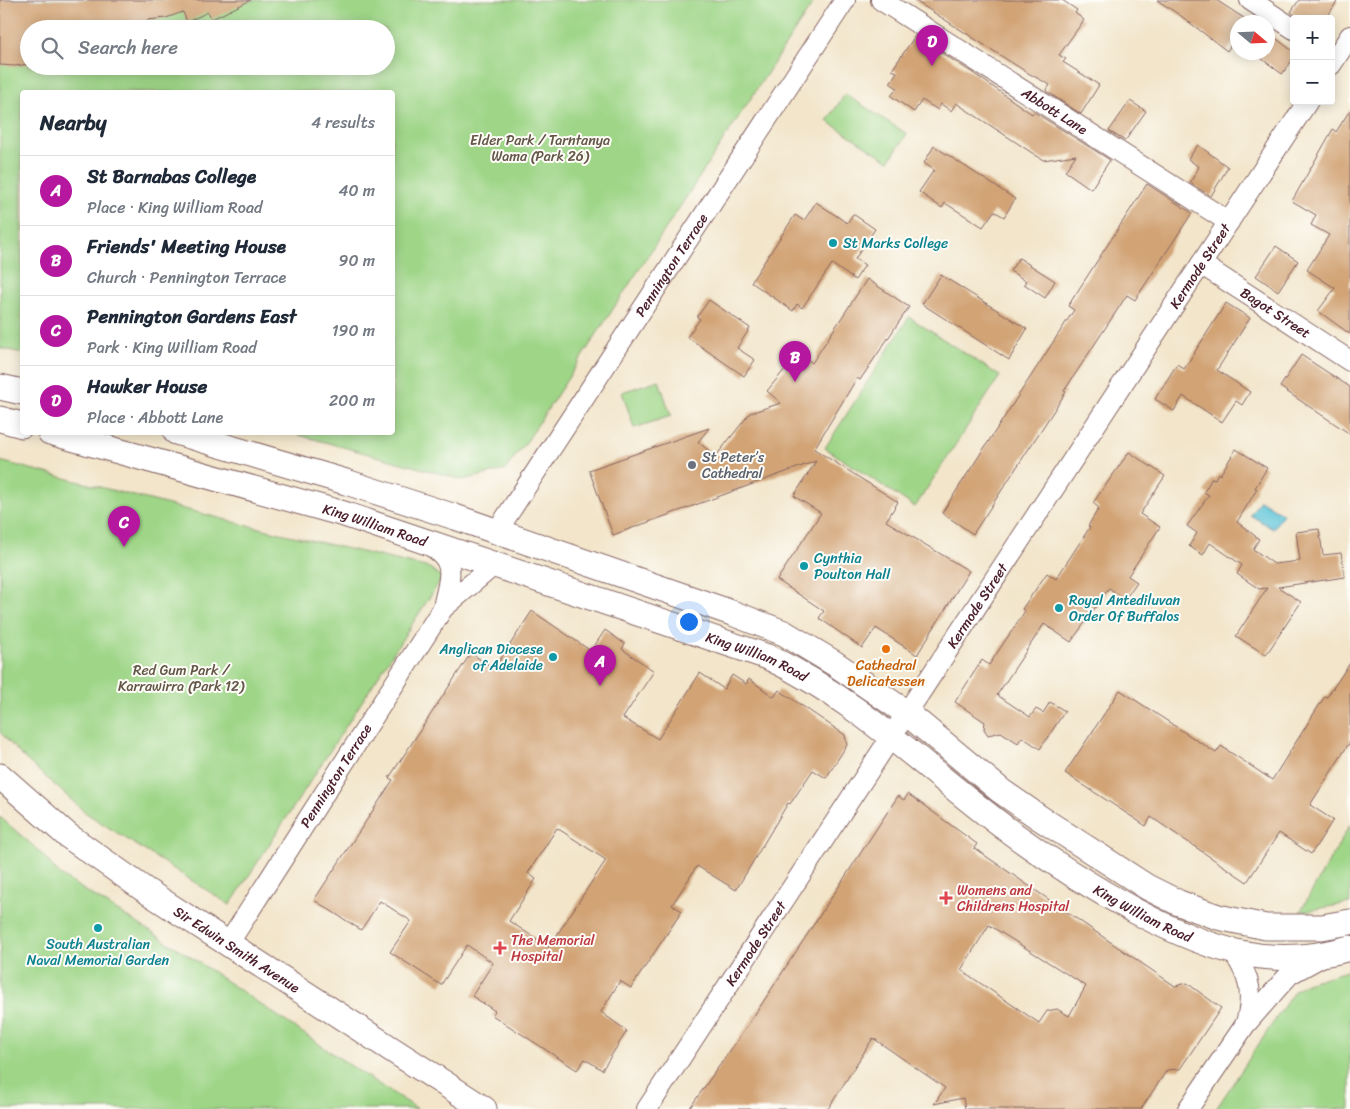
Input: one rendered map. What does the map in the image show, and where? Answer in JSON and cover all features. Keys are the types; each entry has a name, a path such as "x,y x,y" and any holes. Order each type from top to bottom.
{"main road":[{"path":"0,387 20,392"},
{"path":"0,419 20,424"},
{"name":"King William Road","path":"61,435 344,514 768,657 791,668 823,688 892,736 1009,830 1088,884 1179,934 1233,952 1290,966 1339,951"},
{"name":"King William Road","path":"186,435 346,482 497,531 784,633 834,663 908,714 1001,791 1040,818 1146,887 1200,912 1246,924 1266,927 1308,928 1350,922"},
{"path":"428,542 474,545 497,531"},
{"name":"Sir Edwin Smith Avenue","path":"0,776 67,835 145,890 484,1109"},
{"path":"1246,924 1267,929 1276,934 1285,943 1290,966"}],"street":[{"name":"Pennington Terrace","path":"497,531 845,0"},
{"name":"Abbott Lane","path":"881,0 1229,222"},
{"path":"1250,0 1290,26"},
{"path":"1335,56 1350,36"},
{"name":"Kermode Street","path":"647,1109 908,714 1305,105"},
{"name":"Bagot Street","path":"1201,264 1350,361"},
{"name":"Pennington Terrace","path":"428,542 447,560 450,572 443,608"},
{"name":"Pennington Terrace","path":"228,944 443,608 495,564"},
{"path":"1233,952 1243,967 1249,983 1250,1004 1245,1025"},
{"path":"1188,1109 1245,1025 1279,986 1290,966"}],"green space":[{"name":"Elder Park / Tarntanya Wama (Park 26)","path":"0,0 815,0 527,441 505,470 463,480 299,435 395,435 395,90 20,90 20,353 0,348"},
{"path":"845,94 907,134 889,161 827,121"},
{"path":"909,317 1000,376 915,507 825,448"},
{"path":"659,380 671,416 634,428 622,392"},
{"name":"Red Gum Park / Karrawirra (Park 12)","path":"0,461 242,524 430,568 442,578 230,905 86,813 21,755 0,732"},
{"path":"0,817 39,851 60,875 188,955 369,1078 418,1109 0,1109"},
{"path":"1350,825 1350,903 1300,912"},
{"path":"1350,970 1350,1109 1216,1109 1294,991 1306,983"}],"water":[{"path":"1260,500 1283,514 1273,529 1250,515"}],"building":[{"path":"0,0 251,0 212,19 208,12 191,20 186,20 183,12 166,18 148,20 20,20 20,65 0,65"},
{"path":"914,0 1062,0 1077,10 1075,13 1084,20 1059,55 1066,59 1063,62 1099,85 1081,114 1046,91 1050,85"},
{"path":"1157,0 1216,0 1239,15 1230,15 1230,46 1227,51"},
{"path":"1299,0 1338,0 1329,15 1295,15 1291,12"},
{"path":"915,36 1032,114 1034,112 1110,160 1091,189 1065,171 1076,155 1043,160 956,103 951,111 941,104 938,110 922,100 914,112 891,96 897,88 890,83 897,72 892,70"},
{"path":"1275,38 1290,49 1290,63 1282,74 1264,60 1275,60"},
{"path":"1130,101 1146,111 1125,141 1109,131"},
{"path":"1350,110 1350,334 1318,311 1335,288 1307,270 1329,235 1311,225 1316,215 1292,201 1333,129 1336,132"},
{"path":"1198,145 1228,167 1211,196 1190,183 1199,167 1188,159"},
{"path":"934,146 1015,199 1004,217 994,211 983,227 945,203 942,208 919,192 934,170 924,163"},
{"path":"1147,184 1192,213 1135,300 1127,295 973,534 942,513 1074,310 1068,306"},
{"path":"816,202 847,223 853,214 875,229 855,259 865,265 855,280 832,264 802,308 797,304 793,311 751,282 795,215 804,221"},
{"path":"1276,246 1298,261 1278,291 1256,276"},
{"path":"1019,258 1055,281 1045,298 1024,284 1026,281 1010,271"},
{"path":"941,275 1027,329 1009,360 922,304"},
{"path":"867,279 909,307 860,380 857,378 814,449 898,502 886,521 969,571 917,655 876,628 862,648 819,618 824,611 777,580 821,513 794,496 816,461 613,535 589,470 709,428 698,442 716,456 750,413 781,403 767,391 799,352 812,363"},
{"path":"709,300 750,328 737,348 755,360 744,376 687,337 700,319 697,317"},
{"path":"1226,303 1250,318 1217,370 1250,392 1242,405 1236,401 1222,422 1183,396 1174,411 1155,399 1177,364 1184,369"},
{"path":"1301,355 1350,387 1350,434 1280,387"},
{"path":"1236,449 1267,468 1237,522 1259,539 1253,549 1274,564 1300,561 1296,532 1319,529 1323,555 1341,553 1345,577 1278,587 1301,602 1266,655 1236,636 1267,588 1259,589 1237,574 1242,565 1210,543 1203,555 1189,546 1197,533 1187,526 1209,495 1204,492 1212,478 1215,479 1218,473 1220,475"},
{"path":"1129,452 1165,476 1140,514 1160,527 1128,576 1137,582 1125,599 1109,588 1071,642 1044,624 997,695 1030,717 1036,709 1043,713 1050,702 1065,711 1040,749 1022,737 1018,743 1001,732 988,735 984,729 985,722 955,702 982,660 989,665 1025,611 1022,609 1047,573 1056,579 1090,527 1088,526 1099,508 1093,503"},
{"path":"532,611 591,651 605,630 625,644 622,649 654,671 623,718 658,739 700,673 724,689 732,675 746,684 749,679 774,697 779,690 845,735 847,745 826,778 813,770 790,804 788,803 736,890 697,866 672,905 682,911 631,988 620,981 601,1012 627,1031 602,1070 585,1059 577,1070 492,1015 495,1011 472,996 493,963 467,945 441,985 390,952 411,921 380,901 361,930 314,900 393,780 389,778 471,653 494,669","holes":["557,828 606,860 549,947 509,921 536,879 528,873"]},
{"path":"1350,663 1350,742 1310,805 1333,820 1311,854 1279,833 1247,882 1151,817 1146,826 1065,773 1120,690 1216,753 1221,746 1272,780 1325,696 1327,697"},
{"name":"Womens and Childrens Hospital","path":"908,794 977,844 974,848 1106,939 1175,986 1187,983 1221,1008 1180,1069 1167,1070 1141,1109 965,1109 963,1098 934,1104 945,1088 873,1038 828,1109 689,1109 746,1028 898,796 904,800","holes":["989,925 1086,986 1069,1016 1057,1009 1047,1011 1039,1023 961,970"]}],"place":[{"name":"Hawker House","path":"932,66"},
{"name":"St Marks College","path":"833,243"},
{"name":"Friends' Meeting House","path":"795,382"},
{"name":"St Peter’s Cathedral","path":"692,465"},
{"name":"Pennington Gardens East","path":"124,547"},
{"name":"Cynthia Poulton Hall","path":"804,566"},
{"name":"Royal Antediluvan Order Of Buffalos","path":"1059,608"},
{"name":"Cathedral Delicatessen","path":"886,649"},
{"name":"Anglican Diocese of Adelaide","path":"553,657"},
{"name":"St Barnabas College","path":"600,686"},
{"name":"Womens and Childrens Hospital","path":"946,898"},
{"name":"South Australian Naval Memorial Garden","path":"98,928"},
{"name":"The Memorial Hospital","path":"500,948"}]}
